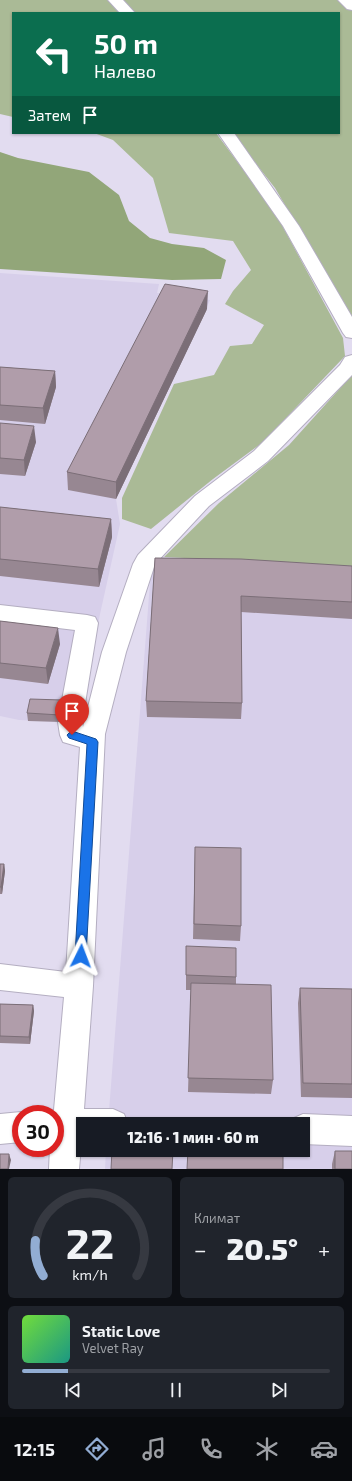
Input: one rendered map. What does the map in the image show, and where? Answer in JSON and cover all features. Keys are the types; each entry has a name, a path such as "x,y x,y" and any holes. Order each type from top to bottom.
{"street":[{"path":"114,0 127,12"},
{"path":"345,0 352,6"},
{"path":"227,134 291,226 352,333"},
{"path":"63,1105 79,986 93,734 114,652 144,564 146,560 202,501 261,456 348,368 352,361"},
{"path":"144,564 167,565"},
{"path":"0,613 87,623 70,722 72,735 93,742"},
{"path":"0,977 79,986"},
{"path":"64,1124 76,1124"},
{"path":"0,1129 12,1128"},
{"path":"310,1129 352,1131"},
{"path":"63,1157 64,1169"}],"shaded area":[{"path":"0,273 159,284 157,293 210,300 116,499 120,524 100,614 82,720 61,722 19,720 0,716"},
{"path":"151,570 352,580 352,1169 105,1169 106,1157 310,1157 310,1117 109,1117"}],"green space":[{"path":"0,0 109,0 121,12 12,12 12,117 0,114"},
{"path":"119,0 352,0 352,319 275,188 233,134 340,134 340,12 132,12"},
{"path":"97,134 217,134 276,214 343,338 345,356 263,442 213,479 151,529 122,519 122,498 174,384 214,375 230,346 252,344 264,325 225,304 233,291 251,270 233,241 169,233 153,178 113,140"},
{"path":"0,152 18,158 89,172 119,195 129,221 150,238 172,244 204,248 226,260 221,279 172,280 0,269"},
{"path":"352,375 352,566 164,557 219,503 289,445"}],"building":[{"path":"165,284 208,291 116,482 67,472"},
{"path":"0,367 55,371 43,408 0,405"},
{"path":"0,423 34,426 24,460 0,458"},
{"path":"0,507 111,519 98,569 0,559"},
{"path":"155,558 241,559 352,566 352,602 241,596 242,703 146,701"},
{"path":"0,621 58,628 46,668 0,663"},
{"path":"30,699 62,700 60,715 27,713"},
{"path":"195,847 241,848 241,926 194,924"},
{"path":"0,864 4,864 1,887 0,887"},
{"path":"186,946 236,948 236,977 186,975"},
{"path":"191,983 271,985 273,1080 188,1078"},
{"path":"300,988 352,989 352,1084 303,1083"},
{"path":"0,1004 33,1005 29,1037 0,1036"},
{"path":"335,1151 352,1151 352,1169 335,1169"},
{"path":"0,1154 9,1154 8,1169 0,1169"},
{"path":"112,1157 173,1157 172,1169 111,1169"},
{"path":"188,1157 283,1157 283,1169 187,1169"}],"route":[{"path":"72,735 93,742 81,956"}]}
